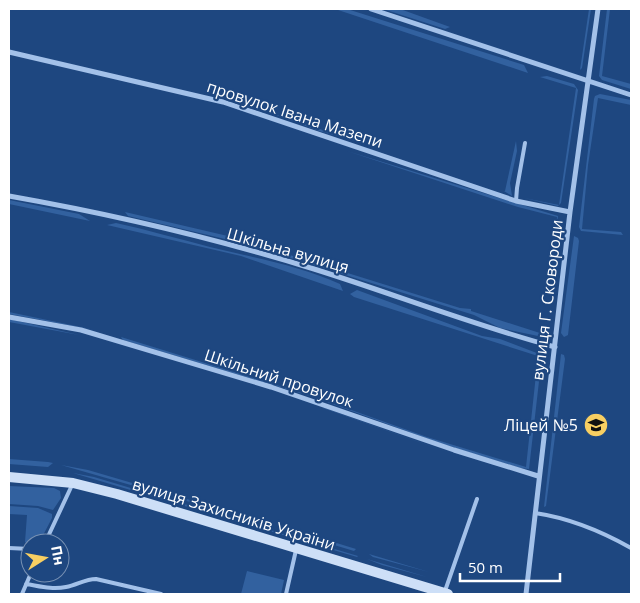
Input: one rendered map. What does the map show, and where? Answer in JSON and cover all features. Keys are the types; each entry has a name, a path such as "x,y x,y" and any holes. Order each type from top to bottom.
{"street":[{"path":"371,9 631,95"},
{"name":"вулиця Г. Сковороди","path":"526,594 538,476 570,212 598,9"},
{"name":"провулок Івана Мазепи","path":"9,52 223,102 516,201 570,212"},
{"name":"Шкільна вулиця","path":"9,196 250,250 323,272 498,331 555,347"},
{"name":"Шкільний провулок","path":"9,317 81,330 129,344 271,387 454,450 538,476"},
{"name":"вулиця Захисників України","path":"9,476 72,483 297,548 446,594"}],"lane":[{"path":"516,201 516,188 525,143"},
{"path":"50,533 72,483"},
{"path":"446,594 477,499"},
{"path":"535,513 580,524 608,534 631,548"},
{"path":"286,594 297,548"},
{"path":"22,594 26,584 52,588 68,587 88,579 96,579 161,594"}],"shaded area":[{"path":"335,9 347,9 524,65 528,73"},
{"path":"383,9 400,9 450,27 445,29"},
{"path":"589,9 591,9 582,68 580,70"},
{"path":"607,9 610,9 602,76 631,84 631,89 602,80 599,76"},
{"path":"547,76 574,84 578,90 561,203 559,205 576,88 540,77"},
{"path":"600,94 631,100 631,105 598,98 588,165 582,229 621,232 623,235 581,231 579,227 594,99 595,96"},
{"path":"268,112 359,142 319,131"},
{"path":"516,141 517,151 510,183 512,196 504,191"},
{"path":"347,151 558,216 554,255 557,217 518,207"},
{"path":"524,198 559,205 558,206"},
{"path":"9,200 79,214 90,221 9,204"},
{"path":"125,212 232,237 460,308 471,309 471,311 543,334 538,336 500,328 474,315 246,244 128,216"},
{"path":"116,223 292,267 340,284 343,291 241,256 107,225"},
{"path":"574,236 579,241 568,335 564,337 561,333"},
{"path":"357,290 482,336 500,339 542,355 529,469 520,468 445,445 313,397 123,340 121,337 312,396 427,437 526,467 538,356 354,297 350,294"},
{"path":"9,312 95,330 9,314"},
{"path":"9,319 79,335 9,322"},
{"path":"561,354 564,355 565,359 546,506 544,507"},
{"path":"323,408 324,408 467,459"},
{"path":"9,459 53,463 48,467 9,464"},
{"path":"61,465 88,470 265,522 263,523"},
{"path":"73,473 94,477 358,556 357,557"},
{"path":"9,486 54,488 60,491 61,498 53,510 38,506 9,504"},
{"path":"9,506 38,508 52,514 52,518 44,533 26,533 27,515 9,514"},
{"path":"277,523 278,525 356,549 354,551 281,529 277,527"},
{"path":"369,554 429,572 373,557"},
{"path":"367,559 427,577 382,565"},
{"path":"247,571 284,580 281,594 241,594"}],"place":[{"name":"Ліцей №5","path":"596,425"}]}
